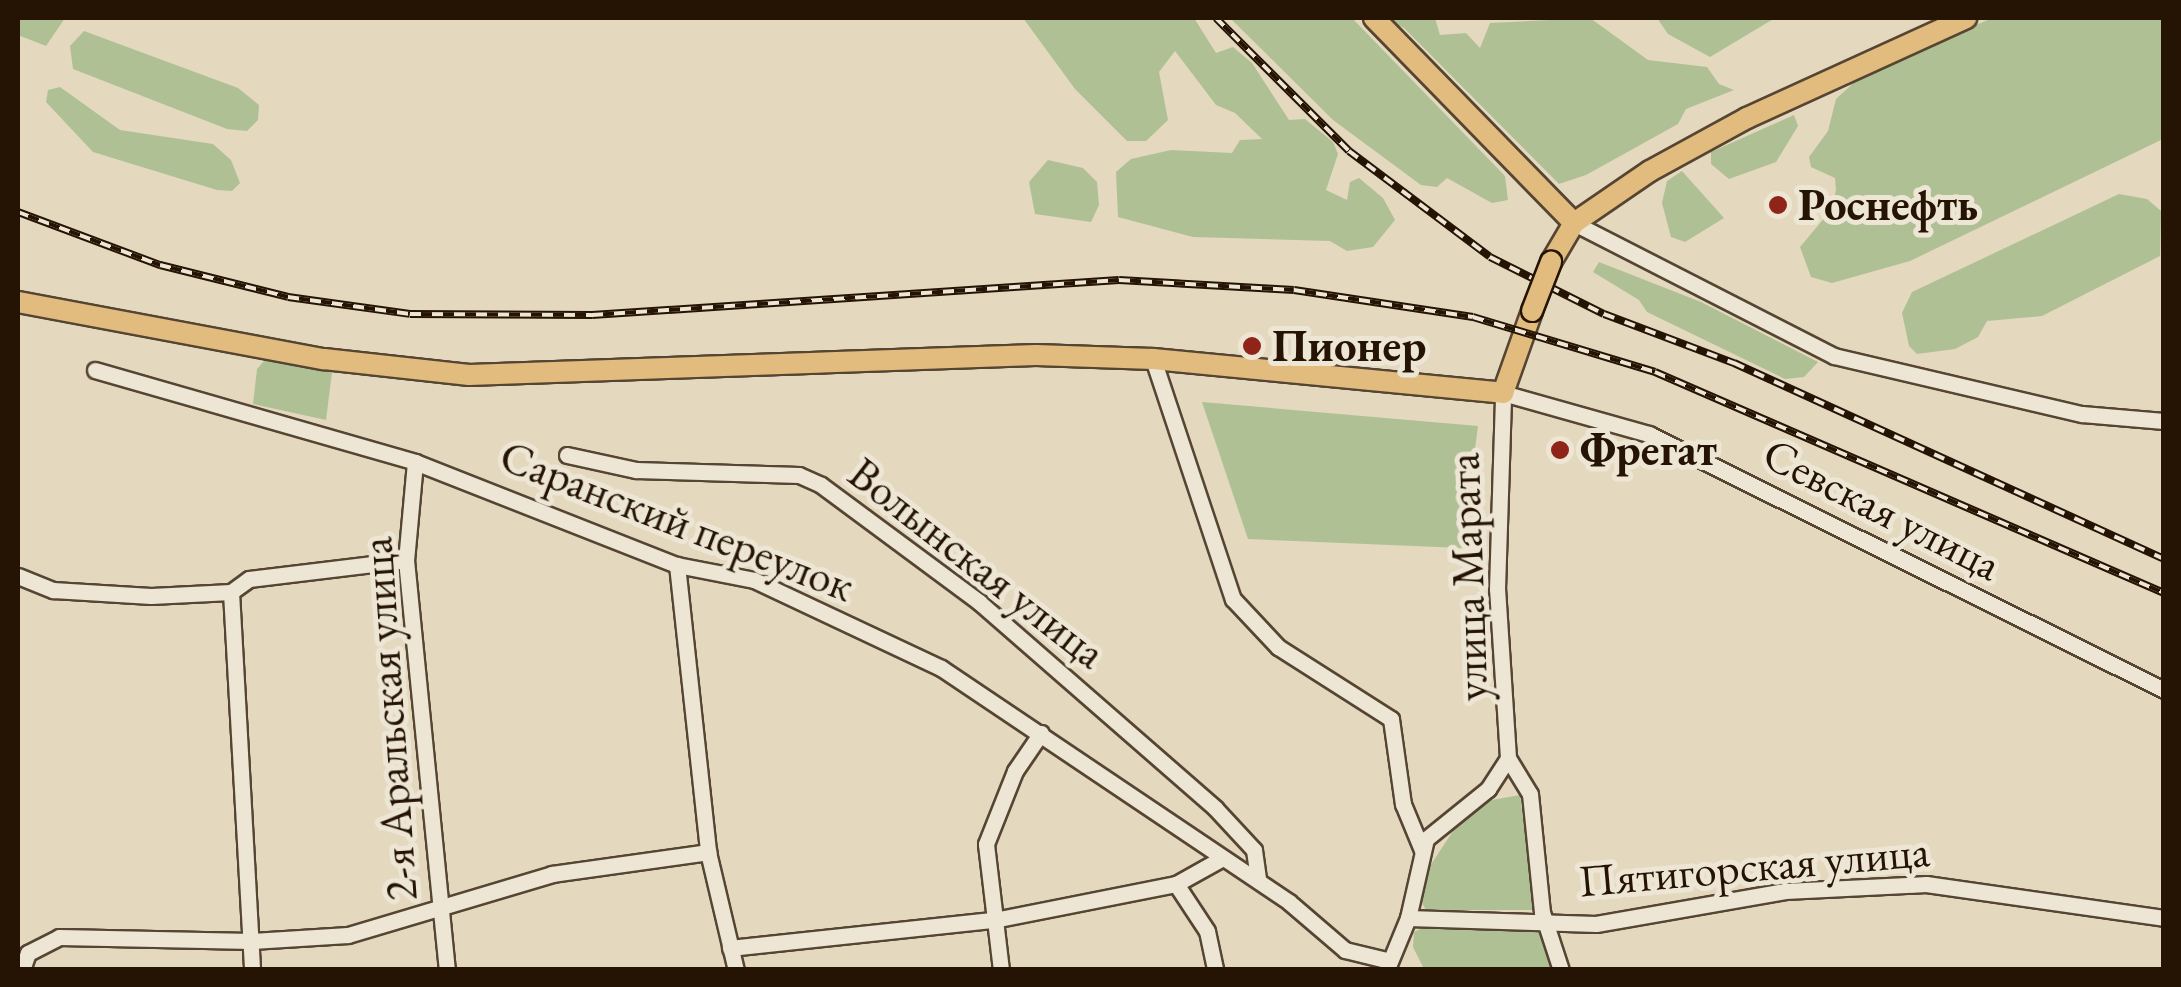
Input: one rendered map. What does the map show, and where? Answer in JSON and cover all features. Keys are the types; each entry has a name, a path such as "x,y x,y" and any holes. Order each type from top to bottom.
{"main road":[{"path":"1374,18 1574,223"},
{"path":"18,302 324,359 470,375 920,356 1153,358 1503,393 1552,262 1574,223 1703,141 1966,18"}],"street":[{"path":"1574,223 1834,356 2082,414 2164,421"},
{"path":"1153,358 1232,599 1278,647 1391,719 1403,804 1422,850"},
{"name":"Саранский переулок","path":"94,370 415,462 677,565 754,580 942,668 1219,860 1258,880 1357,956 1388,965"},
{"name":"Севская улица","path":"1503,393 1649,434 2164,690"},
{"name":"улица Марата","path":"1503,393 1496,569 1508,758"},
{"name":"Волынская улица","path":"568,455 636,470 798,475 820,485 980,602 1214,808 1254,850 1258,880"},
{"name":"2-я Аральская улица","path":"415,462 406,560 447,970"},
{"path":"18,576 53,590 231,592 249,580 406,560"},
{"path":"677,565 708,852 736,970"},
{"path":"231,592 252,970"},
{"path":"1001,970 986,844 1015,771 1041,734"},
{"path":"1388,965 1408,918 1422,850 1438,826 1488,789 1508,758"},
{"path":"1508,758 1534,809 1544,918 1561,970"},
{"path":"22,970 23,949 59,938 94,935 252,941 348,935 552,874 708,852"},
{"path":"730,948 994,920 1176,884 1219,860"},
{"path":"1176,884 1208,931 1215,970"},
{"name":"Пятигорская улица","path":"1408,918 1544,918 1596,924 1786,891 1926,884 2164,918"},
{"path":"1345,970 1357,956"}],"green space":[{"path":"18,18 65,18 46,46 18,35"},
{"path":"1023,18 1194,18 1216,53 1233,47 1252,63 1289,120 1305,119 1333,142 1338,154 1326,190 1347,200 1350,182 1359,178 1383,198 1395,220 1373,247 1347,251 1330,241 1193,237 1118,217 1116,172 1131,159 1171,150 1232,153 1240,140 1262,139 1235,113 1216,105 1175,51 1159,72 1168,120 1146,141 1127,141 1075,89"},
{"path":"1230,18 1352,18 1505,176 1508,200 1492,203 1447,178 1437,187 1421,185 1333,120"},
{"path":"1383,18 1435,18 1440,35 1466,33 1480,48 1490,23 1590,18 1648,60 1707,67 1719,84 1734,90 1686,109 1678,124 1586,175 1559,184 1404,28"},
{"path":"1657,18 1775,18 1710,57 1668,34"},
{"path":"1992,18 2163,18 2163,139 1910,261 1832,283 1811,277 1800,247 1831,210 1836,190 1835,178 1811,167 1809,157 1828,131 1836,99 1860,77"},
{"path":"84,31 238,88 259,105 258,120 247,131 227,129 73,69 70,46"},
{"path":"60,87 120,130 213,144 231,160 240,183 232,191 217,190 93,152 46,102 48,90"},
{"path":"1794,115 1798,126 1776,162 1729,179 1711,164 1711,152"},
{"path":"1048,160 1083,168 1097,182 1099,205 1091,222 1035,214 1029,182"},
{"path":"1682,171 1724,218 1685,242 1671,237 1662,203 1667,181"},
{"path":"2119,194 2147,199 2161,211 2160,256 2042,316 1987,321 1978,337 1955,349 1917,354 1909,346 1902,313 1912,292"},
{"path":"1599,262 1701,302 1818,362 1804,377 1785,379 1647,312 1639,300 1593,272"},
{"path":"281,359 332,372 326,420 253,404 257,369 265,360"},
{"path":"1202,402 1478,426 1462,548 1248,539"},
{"path":"1520,795 1535,910 1426,910 1419,898 1424,875 1459,822 1492,800"},
{"path":"1427,926 1537,928 1557,969 1424,969 1413,947 1414,932"}],"railway":[{"path":"1216,18 1349,151 1490,257 1604,314 1734,363 2164,559"},
{"path":"18,212 160,265 288,297 410,314 592,315 1119,280 1294,290 1473,317 1655,372 2164,593"}],"place":[{"name":"Роснефть","path":"1778,205"},
{"name":"Пионер","path":"1252,346"},
{"name":"Фрегат","path":"1560,450"}]}
